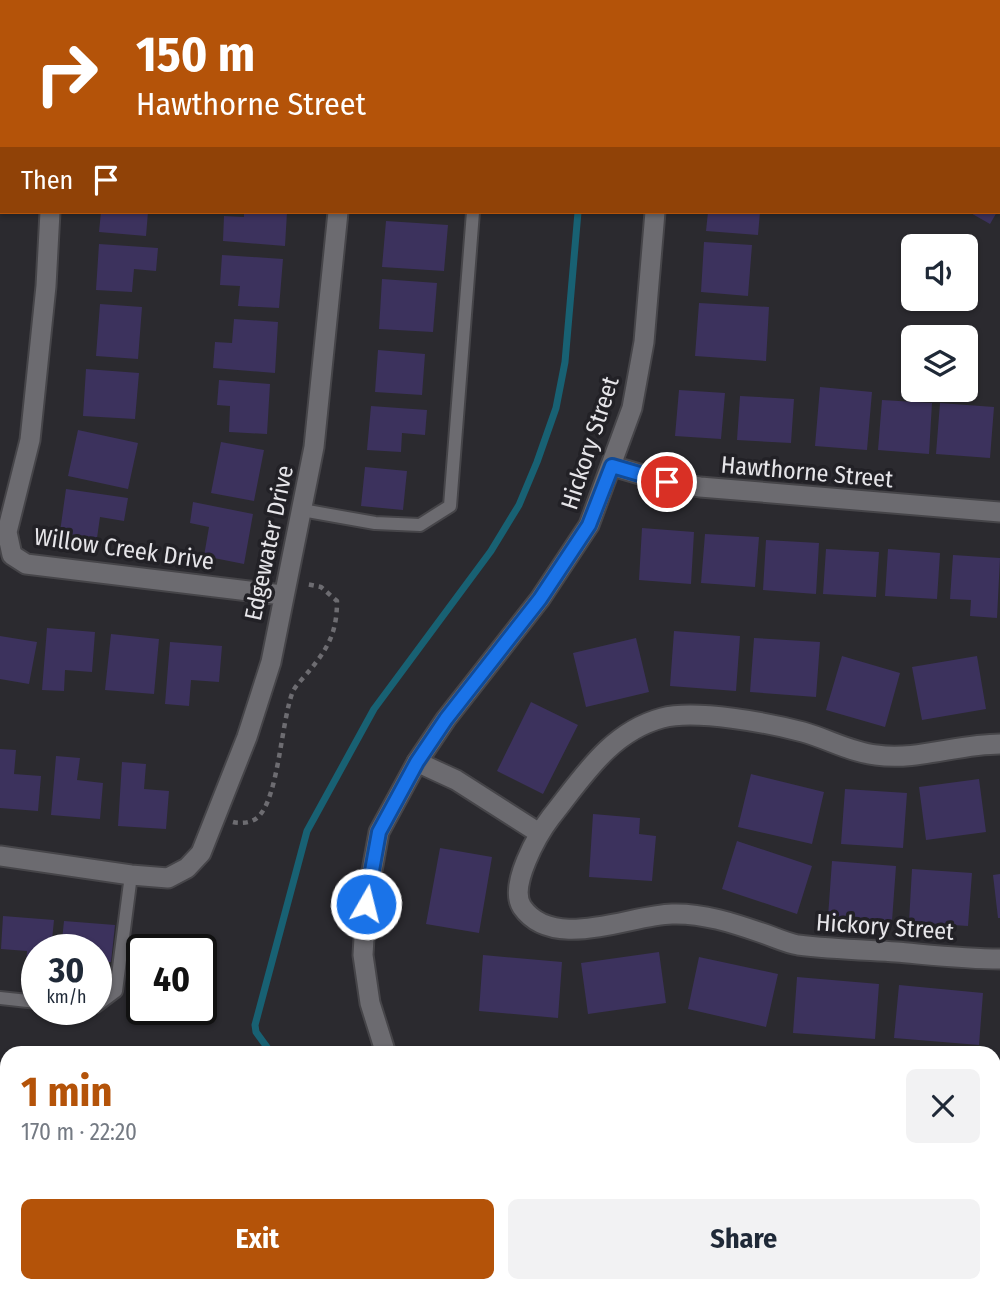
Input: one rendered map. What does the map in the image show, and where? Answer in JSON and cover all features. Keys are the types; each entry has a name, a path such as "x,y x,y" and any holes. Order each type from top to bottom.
{"street":[{"name":"Willow Creek Drive","path":"50,214 46,286 30,440 7,532 12,555 26,564 282,595"},
{"name":"Edgewater Drive","path":"131,875 168,878 187,868 201,853 247,737 271,662 282,595 314,447 338,214"},
{"name":"Hickory Street","path":"383,1046 370,1003 363,955 366,904 379,832 417,762 446,719 540,599 589,525 632,408 644,342 655,214"},
{"name":"Hawthorne Street","path":"612,466 667,482 700,487 1000,512"},
{"name":"Hickory Street","path":"1000,744 962,746 895,757 853,750 804,732 772,725 710,717 665,717 621,736 604,751 539,833 518,887 520,905 546,926 569,929 670,914 702,916 735,923 796,944 1000,959"},
{"path":"417,762 456,779 539,833"},
{"path":"0,856 131,875"}],"lane":[{"path":"302,510 375,523 420,525 450,506 473,214"},
{"path":"112,994 116,991 131,875"},
{"path":"0,998 21,1000"}],"path":[{"path":"228,821 241,824 258,817 270,796 282,732 294,689 326,651 337,622 337,601 321,587 305,584"}],"building":[{"path":"101,214 148,214 146,236 99,232"},
{"path":"244,214 287,214 285,246 223,241 224,216 244,217"},
{"path":"708,214 760,214 758,235 706,231"},
{"path":"972,214 996,214 990,224"},
{"path":"386,221 448,225 444,271 382,267"},
{"path":"704,242 752,245 748,296 701,292"},
{"path":"99,244 158,248 156,271 134,269 132,292 96,290"},
{"path":"222,255 283,259 279,308 238,306 240,286 220,285"},
{"path":"382,279 437,283 433,332 379,329"},
{"path":"699,303 769,307 766,361 695,356"},
{"path":"100,304 142,307 138,359 96,356"},
{"path":"234,319 278,322 275,373 213,368 215,342 232,343"},
{"path":"378,350 425,354 422,395 375,392"},
{"path":"86,369 139,373 135,419 83,416"},
{"path":"219,380 270,384 267,434 229,432 230,406 217,405"},
{"path":"820,387 872,392 867,450 815,446"},
{"path":"679,390 725,393 721,439 675,436"},
{"path":"740,396 794,399 791,443 737,440"},
{"path":"882,400 932,403 929,454 878,450"},
{"path":"940,403 994,407 990,458 936,454"},
{"path":"371,406 427,410 425,435 402,433 401,452 367,450"},
{"path":"78,430 138,443 128,489 68,476"},
{"path":"221,442 264,450 254,501 211,493"},
{"path":"365,467 407,471 403,510 361,506"},
{"path":"66,489 128,498 124,521 100,517 96,545 59,539"},
{"path":"193,502 253,514 244,564 204,556 209,527 190,523"},
{"path":"642,528 694,532 691,584 639,580"},
{"path":"705,534 759,537 755,587 701,583"},
{"path":"766,540 819,543 816,594 763,590"},
{"path":"826,549 879,552 876,597 823,594"},
{"path":"888,549 940,553 937,599 885,596"},
{"path":"953,555 1000,558 997,618 970,616 971,600 950,599"},
{"path":"47,628 95,632 92,672 65,670 64,691 42,690"},
{"path":"674,631 740,636 736,691 670,686"},
{"path":"111,634 159,639 154,694 105,690"},
{"path":"0,636 37,642 29,684 0,679"},
{"path":"636,638 649,692 586,707 573,653"},
{"path":"754,638 820,642 816,697 750,692"},
{"path":"170,642 222,646 219,682 191,680 189,706 165,704"},
{"path":"842,656 900,673 885,727 826,710"},
{"path":"977,656 986,709 922,720 912,667"},
{"path":"531,702 578,725 543,794 497,771"},
{"path":"0,749 16,750 14,774 41,776 38,811 0,808"},
{"path":"56,756 80,758 77,780 103,783 100,819 51,815"},
{"path":"122,762 146,764 144,789 169,791 166,829 118,826"},
{"path":"751,774 824,792 812,844 738,827"},
{"path":"979,779 986,832 926,840 919,787"},
{"path":"845,789 907,793 903,848 841,844"},
{"path":"593,814 640,818 639,834 656,836 652,881 589,877"},
{"path":"737,841 812,866 797,914 722,889"},
{"path":"440,848 492,857 479,933 426,924"},
{"path":"832,861 896,866 892,921 828,917"},
{"path":"912,869 972,873 968,926 909,922"},
{"path":"1000,874 1000,918 998,918 993,875"},
{"path":"3,916 54,920 53,934 21,934 21,951 1,949"},
{"path":"64,921 115,925 112,953 112,934 63,934"},
{"path":"659,952 666,1003 588,1014 581,963"},
{"path":"483,955 562,962 558,1018 479,1011"},
{"path":"699,957 778,974 766,1027 688,1009"},
{"path":"797,977 879,984 875,1039 793,1033"},
{"path":"899,985 983,993 979,1045 894,1038"}],"waterway":[{"path":"266,1046 256,1032 255,1025 307,831 374,709 491,551 519,505 537,462 556,408 565,362 578,214"}],"route":[{"path":"366,904 379,832 417,762 446,719 540,599 589,525 612,466 667,482"}]}
